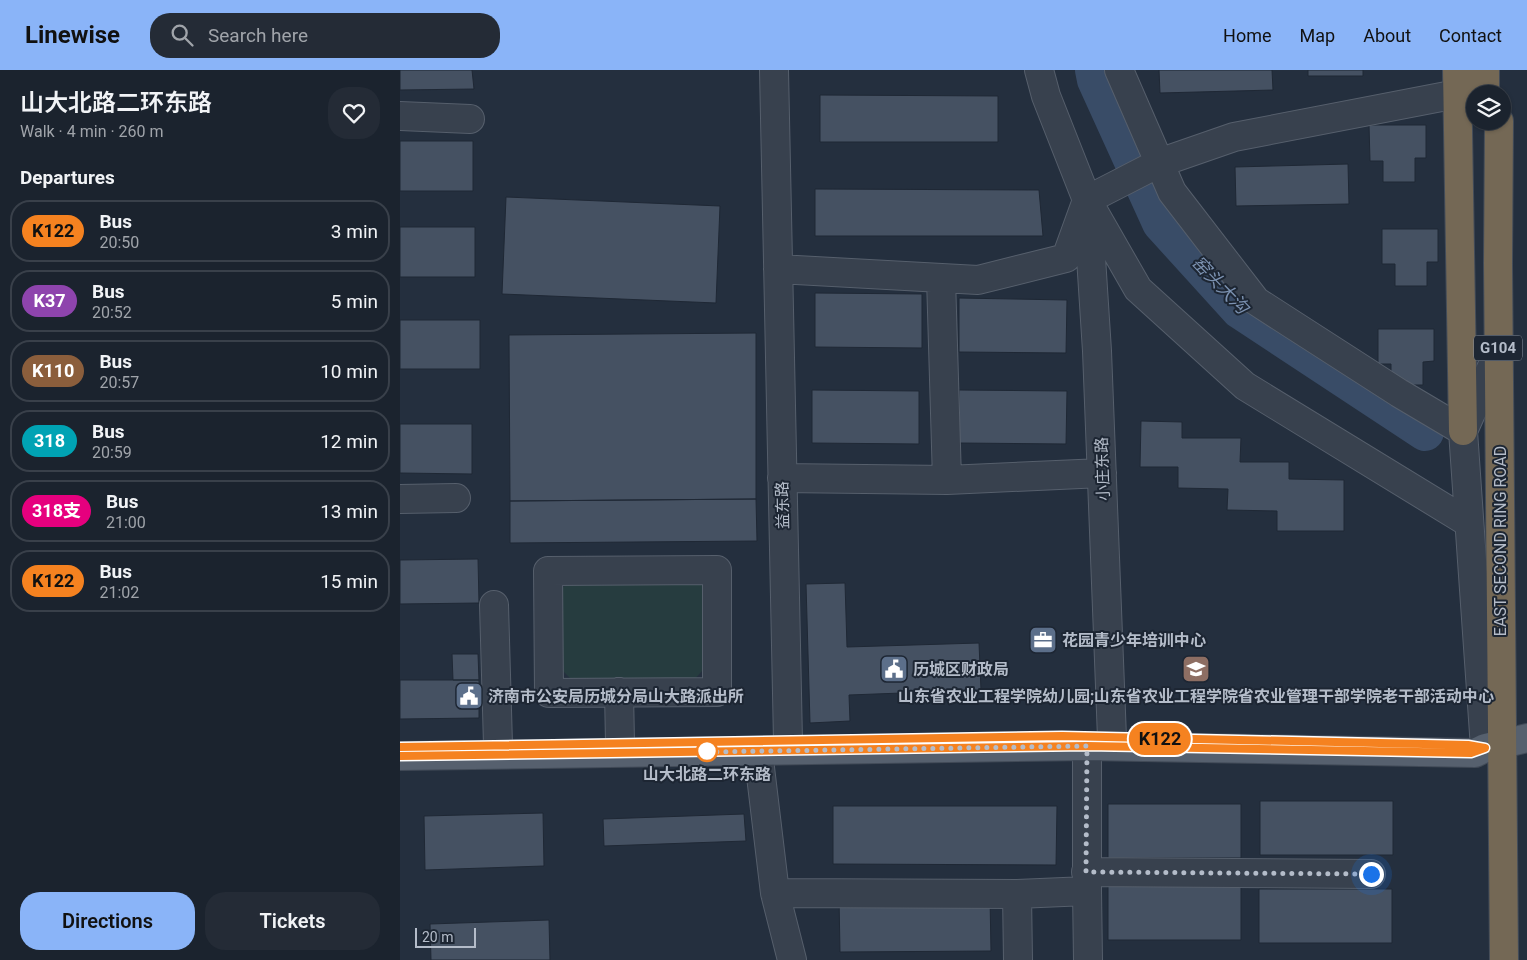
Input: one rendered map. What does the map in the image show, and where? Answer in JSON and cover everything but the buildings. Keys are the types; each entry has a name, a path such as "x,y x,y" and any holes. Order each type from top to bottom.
{"highway":[{"path":"1485,70 1485,85"},
{"path":"1500,70 1500,85"},
{"path":"1457,82 1463,431"},
{"path":"1487,130 1498,264"},
{"name":"EAST SECOND RING ROAD","path":"1499,130 1498,354 1500,531 1493,747 1504,960"}],"main road":[{"path":"400,746 1062,736 1100,742"},
{"path":"400,756 758,751 1100,742 1471,753 1527,738"}],"street":[{"name":"益东路","path":"774,70 788,741"},
{"path":"1039,70 1046,96 1087,200 1138,289 1245,386 1469,524"},
{"path":"1119,70 1172,192 1256,301 1463,431"},
{"path":"778,269 978,280 1066,258 1087,200 1159,163 1234,137 1457,82"},
{"path":"400,116 470,119"},
{"name":"小庄东路","path":"1087,200 1102,473 1100,742 1086,882 1088,960"},
{"path":"940,278 947,480"},
{"path":"1493,747 1469,524 1463,431 1498,354"},
{"path":"782,478 947,480 1102,473"},
{"path":"400,499 456,498"},
{"path":"717,570 717,692 618,692 549,693 548,571 717,570"},
{"path":"494,605 498,745"},
{"path":"618,692 620,743"},
{"path":"758,751 775,893 792,960"},
{"path":"775,893 1017,894 1086,882 1371,874"},
{"path":"1017,894 1018,960"}],"green space":[{"path":"576,576 691,576 708,591 709,663 694,680 573,681 558,666 559,591"}],"waterway":[{"name":"窑头大沟","path":"1094,70 1096,80 1161,223 1240,310 1425,432"}],"bus line":[{"name":"K122","path":"400,747 1062,736 1468,745 1485,748 1471,753 1087,746 400,756"}],"place":[{"name":"花园青少年培训中心","path":"1043,640"},
{"name":"历城区财政局","path":"894,669"},
{"name":"山东省农业工程学院幼儿园;山东省农业工程学院省农业管理干部学院老干部活动中心","path":"1196,669"},
{"name":"济南市公安局历城分局山大路派出所","path":"469,696"},
{"name":"山大北路二环东路","path":"707,751"}],"route":[{"path":"707,751 703,752 1087,746 1085,766 1086,872 1371,874"}]}
